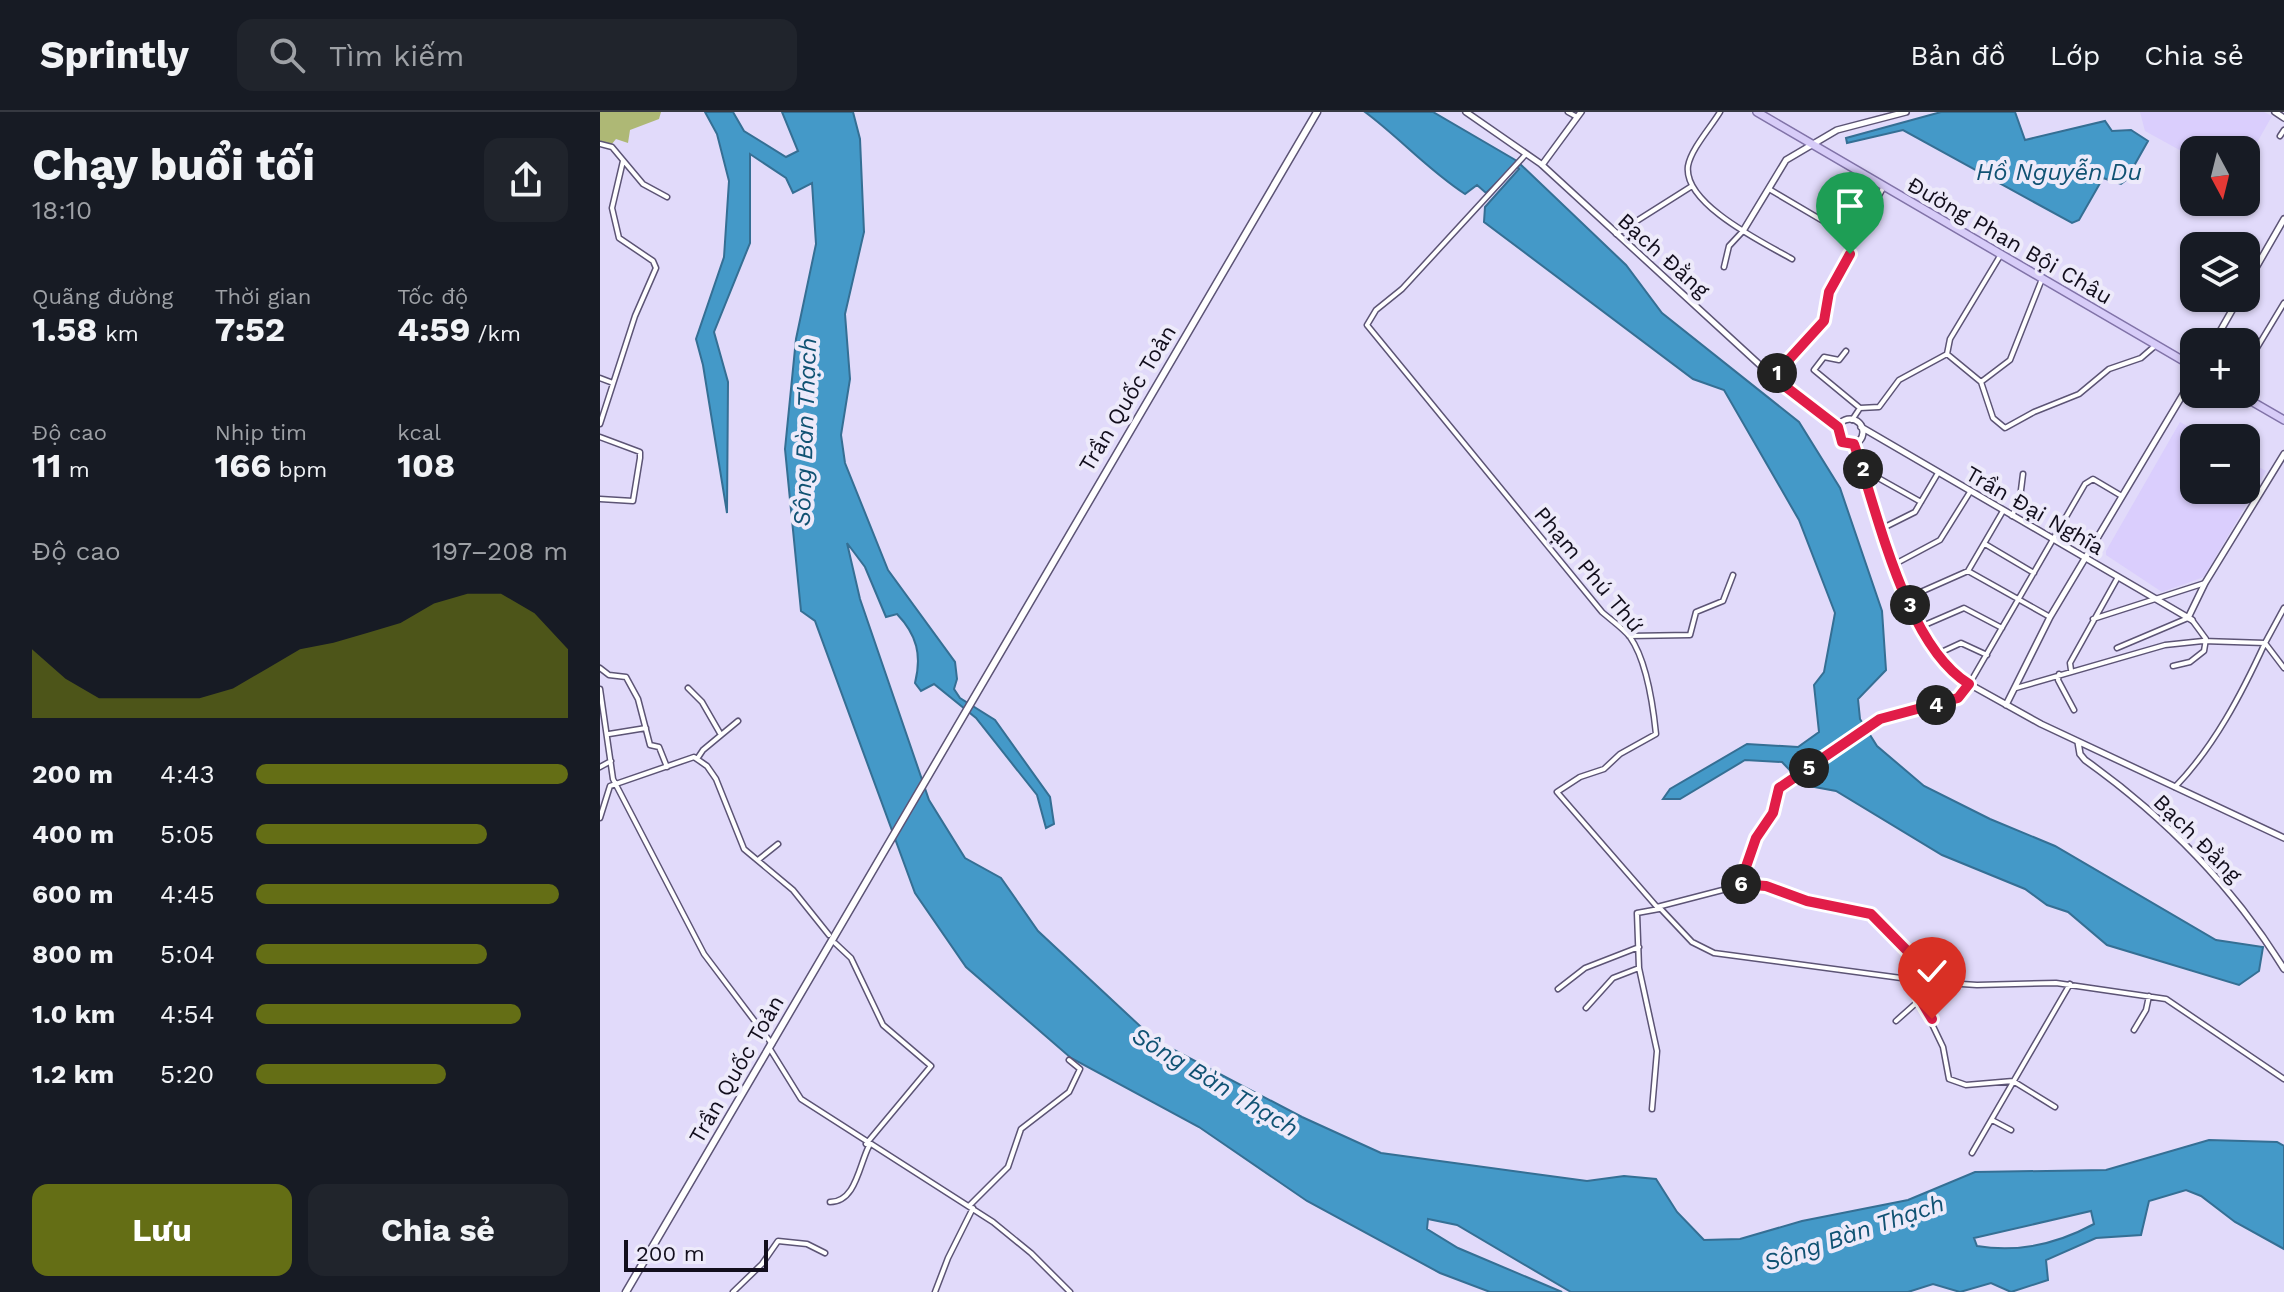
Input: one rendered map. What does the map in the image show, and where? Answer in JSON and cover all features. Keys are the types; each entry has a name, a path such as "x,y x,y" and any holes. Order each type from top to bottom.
{"main road":[{"name":"Đường Phan Bội Châu","path":"1757,112 1768,115 1809,144 1883,188 2180,359"},
{"name":"Trần Quốc Toản","path":"626,1292 1316,113"},
{"path":"2260,406 2284,420"}],"street":[{"name":"Bạch Đằng","path":"1466,112 1542,165 1773,377 1838,427"},
{"path":"1542,165 1579,115 1568,112"},
{"path":"1720,112 1688,163 1692,186 1730,224 1792,259"},
{"path":"1724,267 1729,246 1743,231 1786,160 1837,130 1906,112"},
{"path":"2275,112 2284,118"},
{"path":"2280,136 2284,130"},
{"path":"600,144 612,147 643,184 667,197"},
{"name":"Phạm Phú Thứ","path":"1526,154 1402,289 1376,310 1367,325 1602,612 1629,636 1641,661 1656,734 1620,754 1604,769 1580,777 1557,792 1661,908"},
{"path":"600,424 635,316 656,268 653,261 619,238 612,208 623,161"},
{"path":"1616,234 1692,186"},
{"path":"1773,377 1824,321 1829,292 1883,188"},
{"path":"1769,189 1830,225"},
{"path":"2260,261 2284,219"},
{"path":"1947,354 1950,339 2000,256"},
{"path":"1981,382 2010,360 2042,279"},
{"path":"2260,343 2284,303"},
{"path":"1947,354 1966,373 1981,382 1993,418 2005,428 2034,412 2079,394 2109,369 2141,358 2156,345"},
{"path":"1846,351 1839,360 1824,357 1814,370 1860,408 1879,407 1899,380 1947,354"},
{"path":"600,378 613,383"},
{"path":"2006,705 2050,617 2180,399"},
{"path":"1852,420 1861,427 1860,439 1854,444 1842,442 1838,427 1852,420 1860,408"},
{"name":"Trần Đại Nghĩa","path":"1861,427 2190,619"},
{"path":"600,437 633,448 640,452 640,458 633,501 600,499"},
{"path":"1854,444 1907,598 1935,655 1953,675 2078,741 2284,838"},
{"path":"2117,648 2190,619 2205,583 2284,454"},
{"path":"1863,470 1921,502"},
{"path":"1883,528 1915,512 1938,472"},
{"path":"2012,516 2020,498 2023,474"},
{"path":"1740,884 1756,838 1773,813 1776,791 1872,724 1958,698 1987,655 2089,479 2120,495"},
{"path":"1895,564 1940,540 1970,492"},
{"path":"1907,598 1968,571 2003,511"},
{"path":"1984,543 2034,573"},
{"path":"1968,571 2050,617"},
{"path":"1629,636 1690,635 1696,612 1723,601 1733,575"},
{"path":"2071,671 2070,663 2118,577"},
{"path":"2093,619 2155,596 2205,583"},
{"path":"1920,627 1964,608 2002,628"},
{"path":"2175,787 2191,771 2232,707 2284,608"},
{"path":"2173,666 2194,660 2204,651 2206,641 2190,619"},
{"path":"2014,689 2165,645 2206,641 2265,643"},
{"path":"1935,655 1961,643 1987,655"},
{"path":"2265,643 2284,668"},
{"path":"600,668 609,675 626,677 635,691 650,745 659,747 667,767"},
{"path":"2059,674 2074,710"},
{"path":"688,688 702,702 721,735"},
{"path":"600,689 616,784 704,954 771,1046 801,1099 868,1145 971,1207 1031,1253 1070,1292"},
{"path":"697,759 738,721"},
{"path":"608,734 646,728"},
{"name":"Bạch Đằng","path":"2078,741 2080,754 2085,760 2188,844 2233,896 2284,969"},
{"path":"600,818 608,788 694,757 716,779 738,841 793,890 829,935"},
{"path":"600,767 611,761"},
{"path":"758,860 778,844"},
{"path":"1652,1109 1657,1051 1639,968 1637,913 1740,884 1766,886 1807,901 1871,914 1923,966 1931,982"},
{"path":"1661,908 1692,942 1709,952 1931,982 2070,984 2175,1003 2284,1079"},
{"path":"830,1202 842,1200 849,1194 868,1145 931,1066 883,1025 851,958 835,943"},
{"path":"1558,989 1585,968 1639,947"},
{"path":"1586,1008 1613,978 1639,968"},
{"path":"1896,1021 1920,999 1931,982"},
{"path":"1972,1153 2070,984"},
{"path":"2134,1030 2146,1010 2149,996"},
{"path":"1920,999 1943,1047 1949,1079 1966,1085 2013,1081 2055,1107"},
{"path":"935,1292 971,1207 1008,1167 1025,1124 1065,1096 1077,1081 1080,1069 1069,1060"},
{"path":"1992,1120 2011,1130"},
{"path":"733,1292 762,1264 778,1241 807,1244 825,1253"}],"shaded area":[{"path":"2140,112 2264,112 2272,116 2260,137 2180,136 2180,150 2145,131"},
{"path":"2180,422 2184,424 2180,424 2180,504 2247,504 2204,577 2162,592 2106,555"},
{"path":"2260,468 2266,471 2260,481"}],"green space":[{"path":"600,112 661,112 659,119 630,130 628,143 616,139 611,145 600,144"}],"water":[{"name":"Sông Bàn Thạch","path":"705,112 733,112 744,131 786,157 798,151 782,112 853,112 860,139 864,232 845,314 850,379 841,435 845,463 888,570 955,662 957,679 954,689 960,698 995,720 1050,797 1054,824 1046,828 1037,795 976,718 934,684 921,691 915,683 918,654 913,638 897,614 886,617 865,567 847,543 860,599 929,800 965,858 1001,878 1038,931 1155,1040 1302,1117 1381,1153 1587,1181 1624,1176 1656,1179 1677,1212 1704,1240 1740,1239 1802,1221 1908,1200 1975,1172 2106,1170 2209,1140 2277,1142 2284,1146 2284,1249 2235,1222 2201,1196 2186,1190 2149,1201 2141,1235 2096,1238 2046,1260 2048,1280 2011,1292 1991,1283 1960,1292 1933,1284 1908,1292 1571,1292 1457,1225 1428,1219 1427,1229 1458,1248 1562,1292 1490,1292 1440,1273 1307,1201 1199,1127 1071,1058 966,967 915,893 815,621 801,611 785,449 796,339 816,244 812,183 793,193 786,178 750,154 750,243 714,332 728,382 727,513 696,339 724,257 729,181 717,134","holes":["2091,1211 2094,1224 2052,1242 2022,1247 1977,1246 1974,1238"]},
{"path":"1365,112 1433,112 1517,161 1626,265 1662,313 1799,422 1840,488 1882,611 1886,670 1858,699 1860,719 1877,746 1924,786 1990,819 2055,846 2216,940 2263,947 2259,971 2239,985 2107,945 2068,912 2047,905 2025,889 1942,855 1836,791 1804,785 1782,762 1745,760 1680,799 1663,799 1670,789 1747,744 1798,747 1819,732 1814,685 1824,672 1835,613 1799,520 1724,390 1693,379 1484,222 1485,207 1519,169 1515,165 1486,193 1477,185 1465,194"},
{"name":"Hồ Nguyễn Du","path":"1941,112 2015,112 2025,140 2105,121 2112,131 2131,130 2148,141 2126,180 2121,184 2103,178 2079,220 2072,223 1903,130 1847,143 1846,138"}],"route":[{"path":"1850,254 1829,292 1824,321 1773,377 1838,427 1837,435 1842,442 1854,444 1915,620 1935,655 1953,675 1969,684 1958,698 1880,719 1779,788 1775,793 1773,813 1756,838 1740,884 1776,888 1807,901 1841,909 1862,910 1879,919 1929,973 1931,982 1927,993 1920,999 1932,1019"}]}
